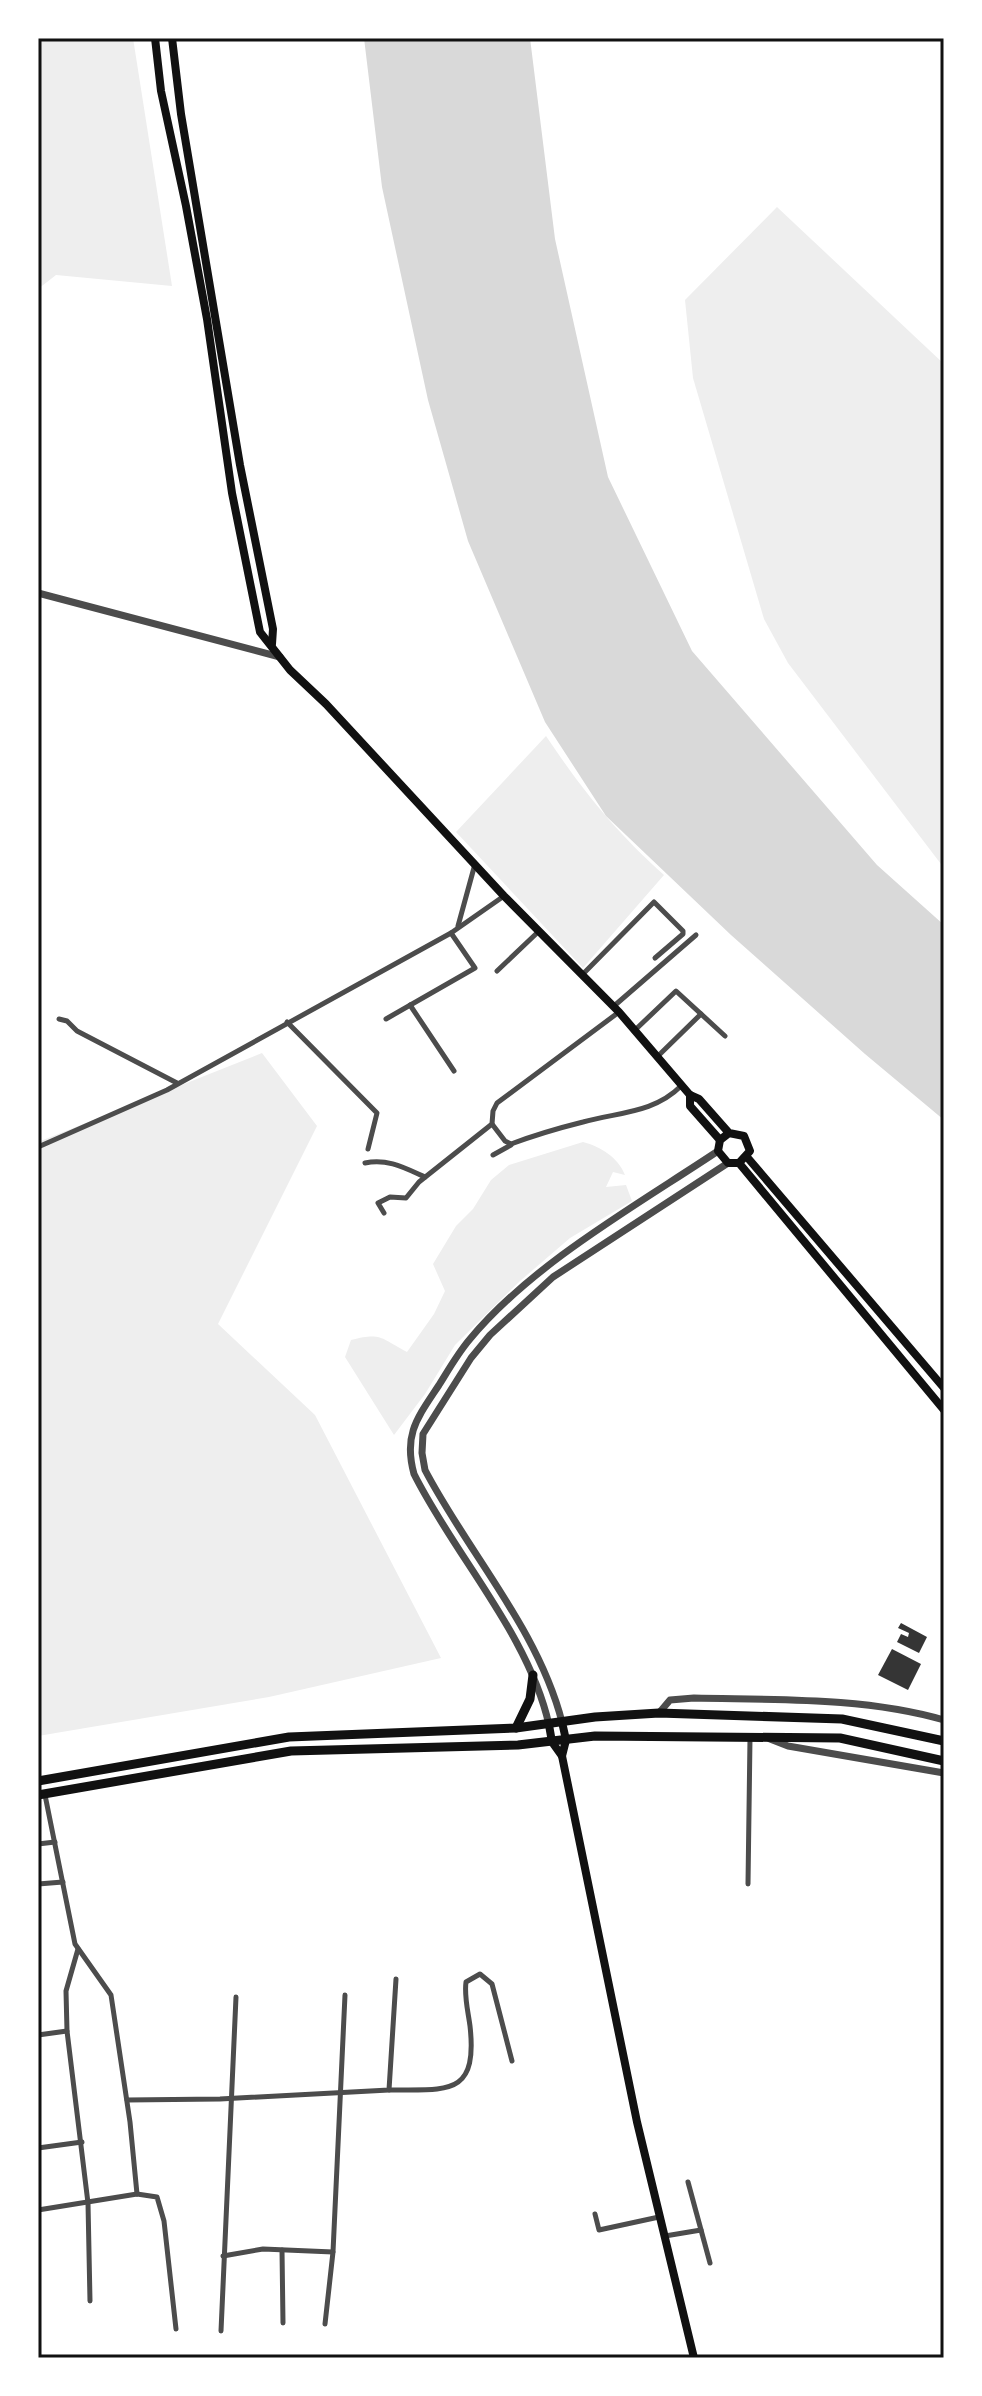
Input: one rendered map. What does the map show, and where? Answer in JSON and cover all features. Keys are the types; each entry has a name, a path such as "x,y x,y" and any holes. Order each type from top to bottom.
{"highway":[{"path":"516,1728 530,1699 533,1675"},
{"path":"38,1781 289,1737 516,1728 595,1717 659,1713 842,1719 944,1741"},
{"path":"41,1795 291,1751 552,1742 595,1736 840,1738 944,1761"}],"main road":[{"path":"155,38 161,91 207,319 237,518 260,632 504,896 616,1010 690,1095 699,1099 729,1133 744,1136 750,1146 747,1157 739,1163 728,1163 718,1151 720,1140 729,1133"},
{"path":"172,38 181,113 236,439 273,629 272,644"},
{"path":"167,115 181,113"},
{"path":"224,440 236,439"},
{"path":"237,518 250,516"},
{"path":"690,1095 690,1106 720,1140"},
{"path":"747,1157 944,1388"},
{"path":"739,1163 944,1410"},
{"path":"562,1722 566,1740 562,1756"},
{"path":"549,1725 552,1742 562,1756 583,1866 694,2358"}],"street":[{"path":"38,593 280,657"},
{"path":"458,927 475,864"},
{"path":"38,1147 178,1084 451,933 504,896"},
{"path":"582,975 654,902 683,931 655,958"},
{"path":"497,971 539,931"},
{"path":"386,1019 475,968 451,933"},
{"path":"511,1144 492,1124 497,1103 616,1010 696,935"},
{"path":"634,1031 676,991 725,1036"},
{"path":"410,1005 454,1071"},
{"path":"657,1057 701,1014"},
{"path":"59,1019 178,1084"},
{"path":"287,1022 377,1113 376,1127 368,1149"},
{"path":"493,1155 511,1144 586,1121 647,1108 671,1096 682,1086"},
{"path":"384,1213 378,1203 390,1197 406,1198 425,1177 492,1124"},
{"path":"549,1725 543,1698 533,1675 419,1484 411,1463 410,1436 423,1410 470,1339 530,1279 718,1151"},
{"path":"365,1163 386,1162 425,1177"},
{"path":"562,1722 550,1681 530,1642 425,1470 422,1439 433,1416 479,1347 538,1289 728,1163"},
{"path":"659,1713 664,1704 680,1698 733,1699 858,1704 915,1711 944,1720"},
{"path":"748,1884 750,1737"},
{"path":"766,1737 788,1746 944,1773"},
{"path":"41,1795 55,1842 75,1944 111,1995 137,2194"},
{"path":"38,1844 55,1842"},
{"path":"38,1884 63,1882"},
{"path":"78,1949 66,1991 67,2031 88,2203 90,2301"},
{"path":"127,2100 454,2087 464,2078 471,2061 466,1982 480,1974 492,1984 512,2061"},
{"path":"389,2090 396,1979"},
{"path":"325,2324 333,2252 345,1995"},
{"path":"221,2331 236,1997"},
{"path":"38,2035 67,2031"},
{"path":"38,2148 82,2142"},
{"path":"688,2182 710,2263"},
{"path":"38,2210 137,2194 157,2197 164,2221 176,2329"},
{"path":"595,2214 599,2230 660,2216"},
{"path":"665,2236 701,2230"},
{"path":"223,2256 263,2249 333,2252"},
{"path":"282,2250 283,2323"}],"shaded area":[{"path":"38,38 133,38 172,286 56,275 38,289"},
{"path":"364,38 530,38 555,239 608,477 692,651 877,865 944,925 944,1120 731,935 606,816 545,722 468,541 428,400 382,187"},
{"path":"777,207 944,364 944,868 788,663 764,619 693,378 685,300"},
{"path":"546,736 600,809 664,875 583,968 456,832"},
{"path":"262,1053 317,1126 218,1324 315,1415 441,1658 269,1697 38,1736 38,1142"},
{"path":"583,1142 602,1150 618,1163 625,1175 613,1172 606,1187 626,1185 632,1201 570,1238 520,1281 455,1345 425,1394 394,1435 345,1357 351,1340 380,1338 407,1352 434,1314 445,1291 433,1264 456,1226 473,1209 491,1180 509,1165"}],"building":[{"path":"901,1623 927,1637 919,1653 897,1642 901,1634 908,1637 909,1633 898,1628"},
{"path":"892,1649 921,1664 908,1690 878,1675"}],"railway":[{"path":"38,2357 51,2358"}]}
